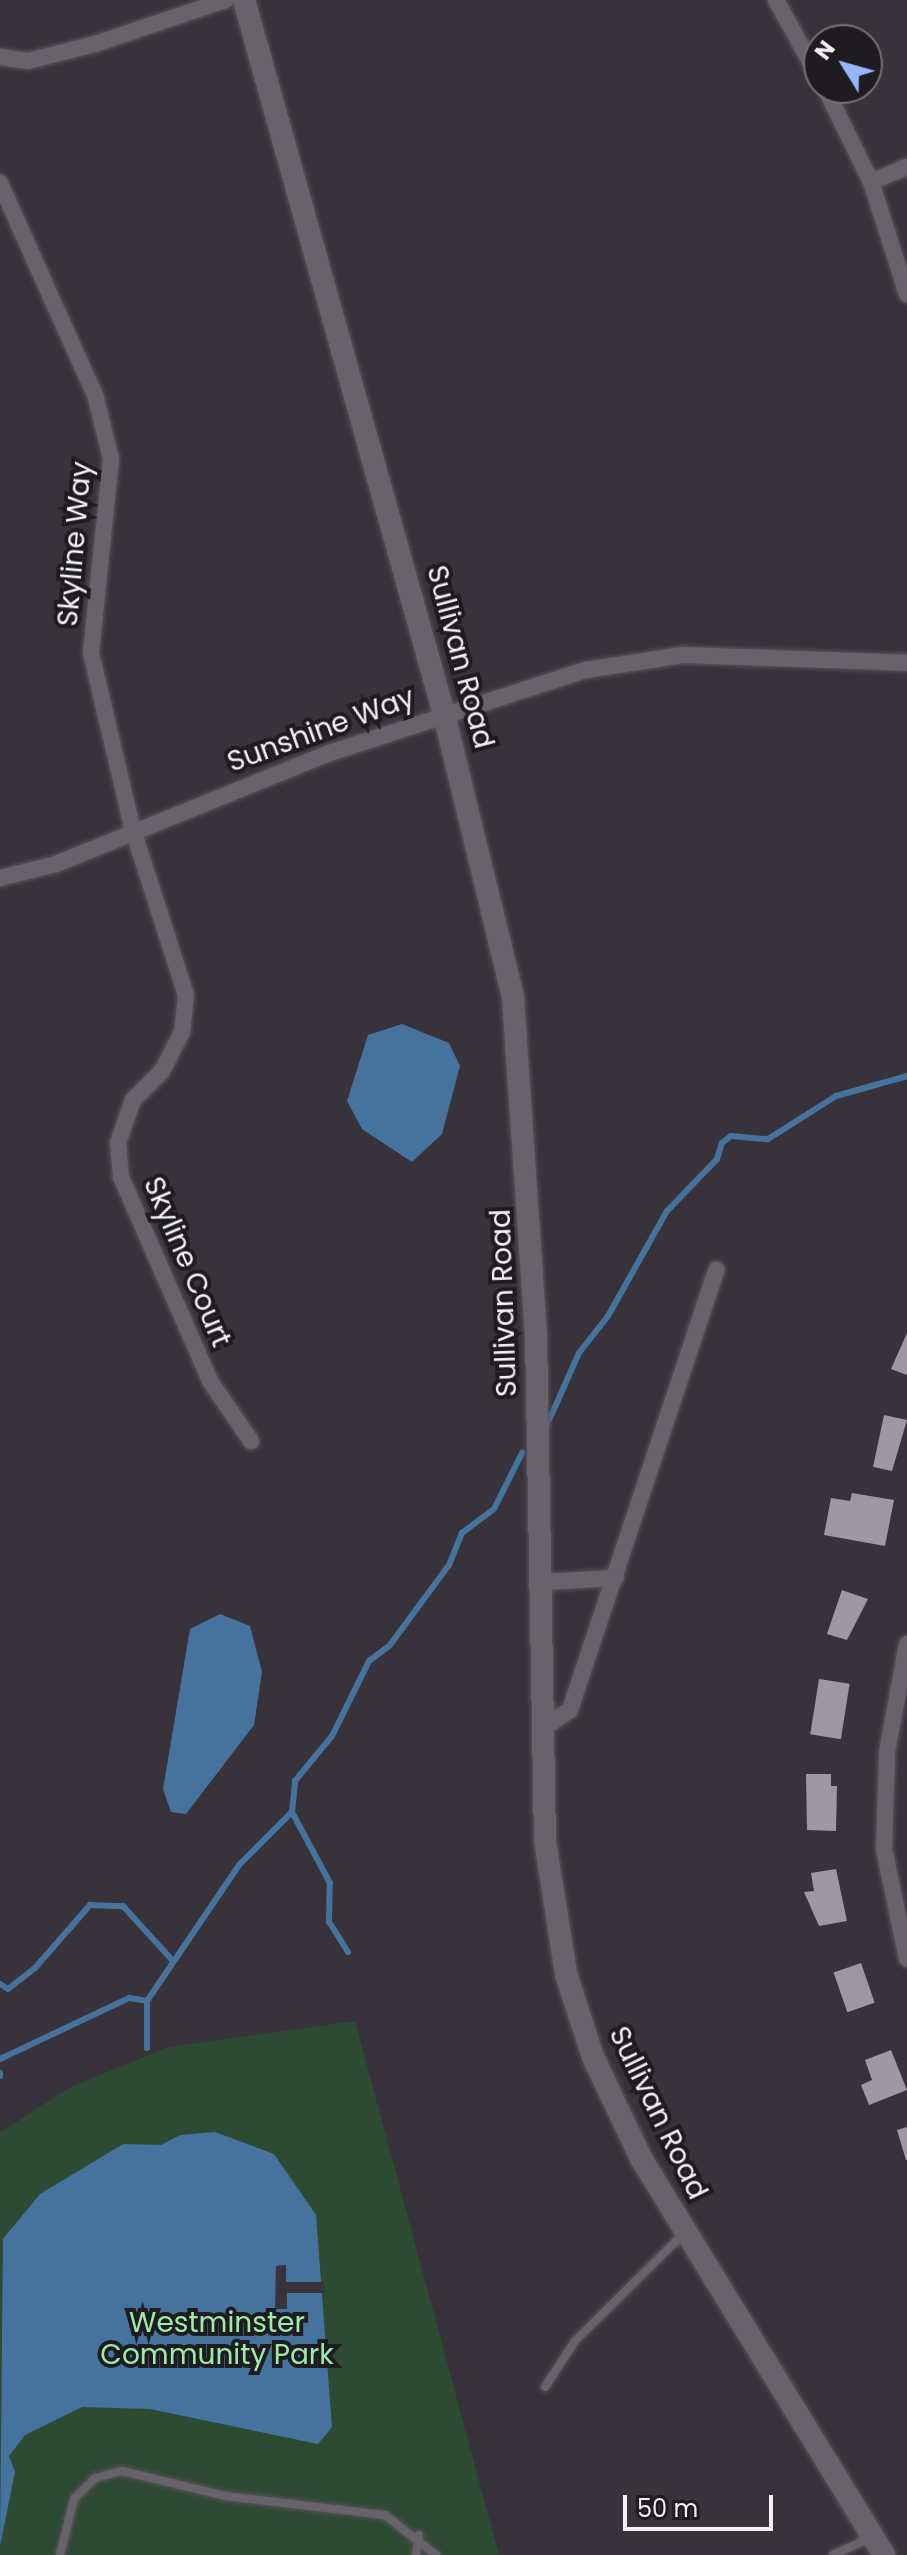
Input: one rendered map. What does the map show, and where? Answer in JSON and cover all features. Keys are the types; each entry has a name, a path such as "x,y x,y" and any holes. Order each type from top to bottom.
{"street":[{"path":"0,57 28,61 95,44 226,0"},
{"name":"Sullivan Road","path":"244,0 493,898 520,1051 542,1582 545,1841 566,1974 606,2089 685,2233 878,2546"},
{"path":"776,0 803,49"},
{"path":"833,104 871,182 907,294"},
{"path":"871,182 907,167"},
{"name":"Skyline Way","path":"0,183 96,398 111,459 91,653 133,830"},
{"name":"Sunshine Way","path":"0,878 444,714 555,678 649,659 773,655 907,663"},
{"name":"Skyline Court","path":"133,830 186,995 182,1032 162,1071 133,1100 118,1143 121,1177 210,1381 251,1441"},
{"path":"544,1728 570,1710 716,1270"},
{"path":"542,1582 616,1578"},
{"path":"907,1644 887,1752 884,1849 907,1959"}],"lane":[{"path":"545,2387 575,2341 685,2233"},
{"path":"60,2555 74,2499 95,2478 122,2471 242,2499 366,2510 419,2535 436,2555"},
{"path":"416,2555 419,2535"},
{"path":"833,2555 878,2546"}],"green space":[{"name":"Westminster Community Park","path":"355,2021 499,2555 0,2555 0,2133 68,2088 169,2047"}],"water":[{"path":"402,1024 449,1043 460,1066 442,1134 412,1162 362,1129 347,1101 368,1035"},
{"path":"220,1614 250,1626 262,1672 254,1725 186,1814 171,1812 163,1789 190,1629"},
{"path":"215,2132 274,2154 316,2215 332,2427 318,2444 150,2409 82,2407 25,2435 9,2456 15,2472 0,2546 3,2239 40,2194 123,2144 161,2145 180,2135"}],"pier":[{"path":"286,2265 286,2282 324,2282 324,2293 287,2293 287,2309 275,2309 276,2266"}],"building":[{"path":"907,1333 907,1375 891,1369"},
{"path":"884,1415 907,1420 892,1471 873,1467"},
{"path":"852,1493 894,1500 885,1546 824,1535 831,1498 850,1501"},
{"path":"842,1590 868,1599 847,1640 827,1634"},
{"path":"819,1679 850,1684 841,1739 810,1734"},
{"path":"806,1774 831,1774 831,1786 837,1786 836,1831 807,1830"},
{"path":"836,1869 847,1921 819,1926 804,1892 814,1891 811,1873"},
{"path":"861,1963 875,2003 847,2012 834,1972"},
{"path":"891,2050 907,2090 869,2105 861,2085 872,2080 865,2060"},
{"path":"907,2127 907,2160 906,2160 897,2130"}],"waterway":[{"path":"546,1427 579,1353 608,1316 667,1211 717,1159 722,1143 731,1136 768,1139 836,1096 907,1076"},
{"path":"348,1952 329,1922 330,1883 292,1812 295,1781 332,1736 369,1661 390,1645 449,1565 462,1533 494,1509 522,1453"},
{"path":"147,2048 147,2001 239,1865 292,1812"},
{"path":"0,1984 8,1989 35,1968 90,1905 123,1906 173,1961"},
{"path":"0,2059 129,1998 147,2001"}]}
